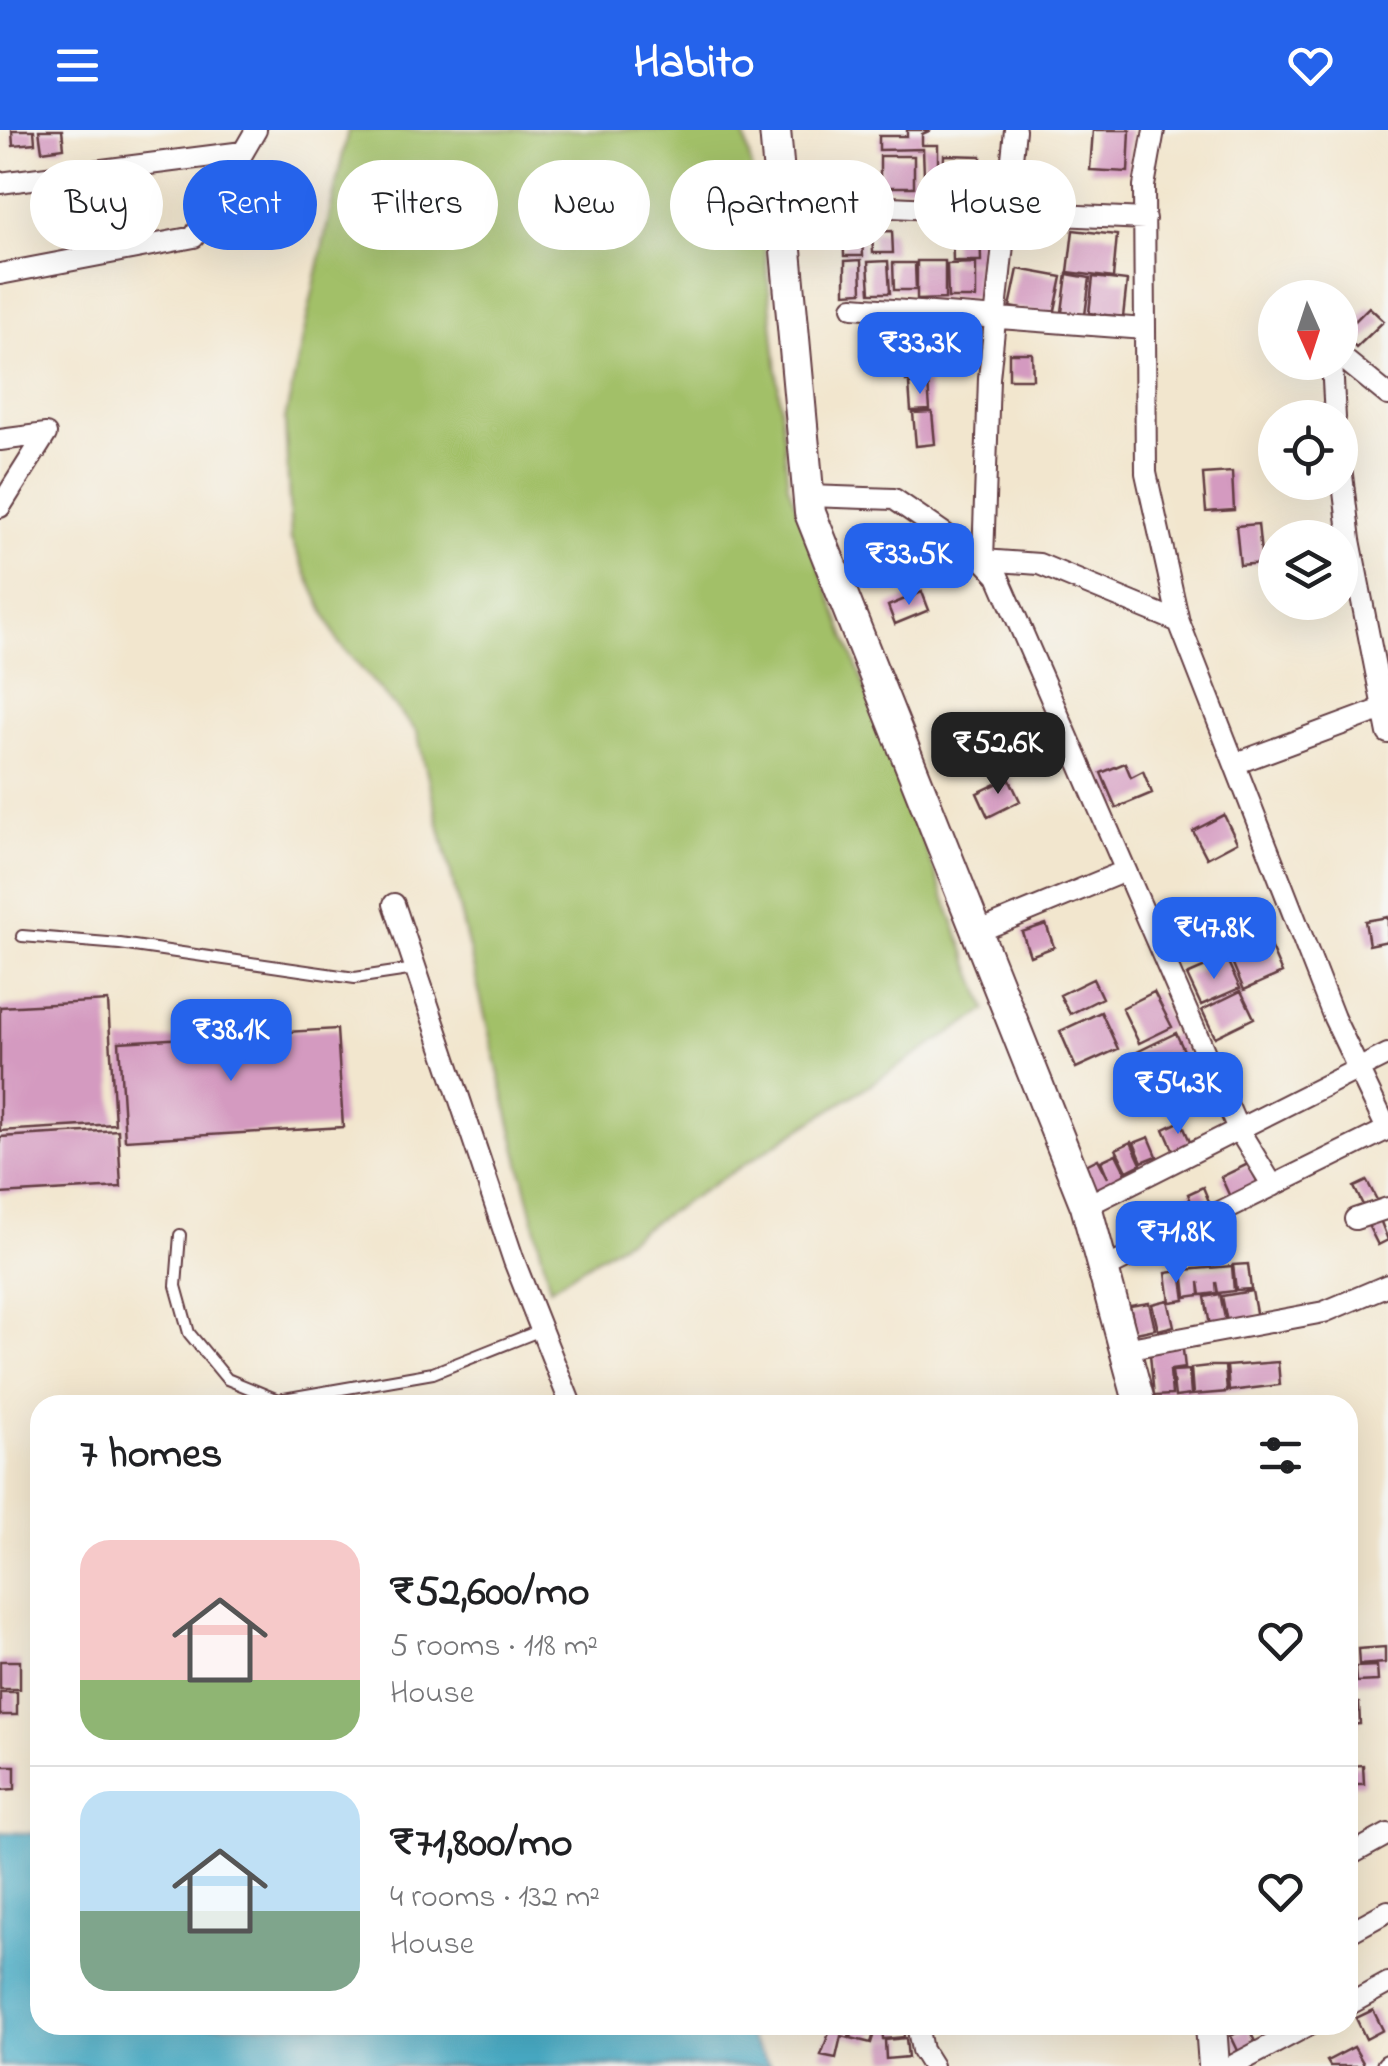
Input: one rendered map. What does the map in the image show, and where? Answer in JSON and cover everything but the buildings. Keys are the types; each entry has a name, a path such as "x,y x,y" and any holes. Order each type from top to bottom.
{"street":[{"path":"0,274 194,237 256,130"},
{"path":"775,130 779,160"},
{"path":"1011,160 1014,130"},
{"path":"1104,1269 1388,1129 1357,1068 1179,622 1146,473 1144,186 1154,130"},
{"path":"0,182 242,152"},
{"path":"1076,216 1144,219"},
{"path":"788,250 810,512 1086,1206 1137,1395"},
{"path":"983,560 1002,250"},
{"path":"853,306 1145,329"},
{"path":"1358,370 1388,394"},
{"path":"0,440 46,434 0,506"},
{"path":"809,496 894,499 983,560 998,576 1238,1128 1274,1186"},
{"path":"1345,500 1388,733"},
{"path":"983,560 1039,564 1179,622"},
{"path":"1238,763 1386,708"},
{"path":"977,932 1126,871"},
{"path":"394,904 567,1395"},
{"path":"1086,1206 1388,1054"},
{"path":"1354,1219 1388,1208"},
{"path":"1125,1350 1324,1312 1388,1285"},
{"path":"1358,1850 1388,1834"},
{"path":"1358,1928 1388,1911"},
{"path":"1358,2000 1388,1983"},
{"path":"919,2035 922,2050 932,2066"},
{"path":"1211,2035 1214,2066"},
{"path":"1232,2066 1291,2035"}],"lane":[{"path":"22,936 120,944 355,978 415,969"},
{"path":"180,1236 176,1286 189,1333 226,1379 266,1395"},
{"path":"307,1395 433,1373 541,1330"}],"green space":[{"path":"348,130 743,130 750,160 670,160 670,250 765,250 788,485 987,1010 550,1288 417,732 338,642 291,540 285,420 337,181 337,250 498,250 498,160 341,160"}],"water":[{"path":"0,1832 30,1834 30,2035 748,2035 771,2066 0,2066"}]}
